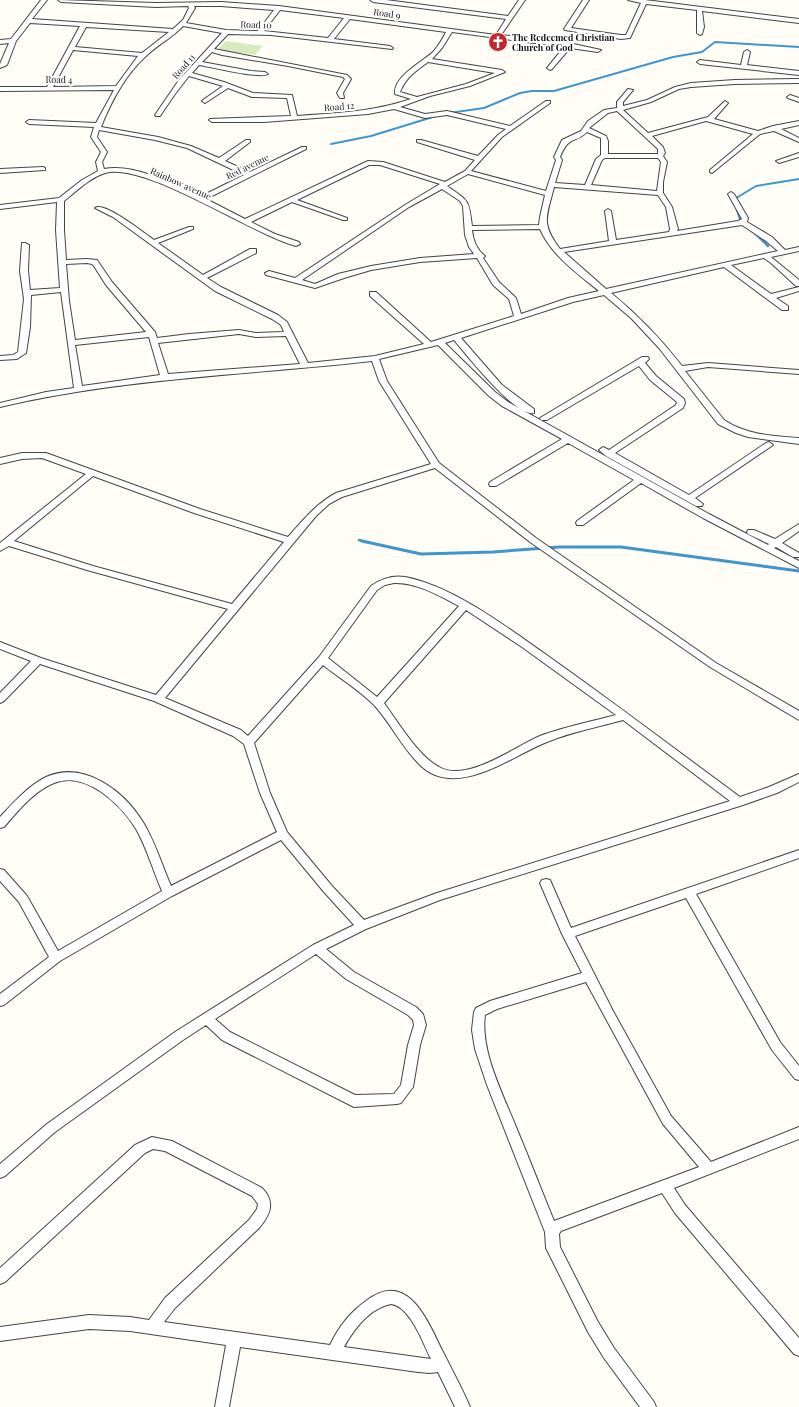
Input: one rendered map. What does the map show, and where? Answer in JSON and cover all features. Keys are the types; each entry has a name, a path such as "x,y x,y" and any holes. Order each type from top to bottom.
{"street":[{"path":"0,66 4,65 13,41 44,0"},
{"name":"Road 9","path":"61,0 156,5 221,4 279,8 349,16 598,50"},
{"path":"373,0 510,18"},
{"path":"420,6 426,0"},
{"path":"497,37 522,0"},
{"path":"586,0 567,29 621,37 628,37 644,2"},
{"path":"631,0 799,21"},
{"path":"101,172 99,162 104,152 94,136 97,126 118,88 142,55 175,31 182,24 191,12 192,8 190,5"},
{"path":"259,33 279,8"},
{"path":"700,8 698,17 701,27 700,33"},
{"path":"329,41 349,16"},
{"path":"29,20 175,31"},
{"name":"Road 10","path":"182,24 226,32 259,33 390,48"},
{"path":"49,88 84,25"},
{"path":"417,99 399,94 398,91 407,74 428,60 440,48 450,30"},
{"name":"Road 11","path":"158,115 165,101 226,32"},
{"path":"0,42 13,41"},
{"path":"550,68 569,45"},
{"path":"72,48 142,55"},
{"path":"210,49 222,53 288,64 345,76 348,79 340,93 342,97"},
{"path":"744,66 747,52"},
{"name":"Road 12","path":"212,120 264,120 360,113 394,107 468,85 502,72 428,60"},
{"path":"700,62 799,73"},
{"path":"197,63 251,73 265,74"},
{"path":"188,74 228,85 252,95 290,96 294,117"},
{"path":"799,81 691,85 677,88 649,101 621,109 606,111 590,122 582,134 568,139 561,145 557,157 559,160 555,169 550,194 543,217 543,227 547,237 558,251 634,316 681,369 716,418 728,427 750,435 799,441"},
{"path":"205,101 228,85"},
{"name":"Road 4","path":"0,89 118,88"},
{"path":"630,90 620,102 620,112 661,148 662,153 660,156 664,162 660,182 660,193 671,213 674,229 671,234"},
{"path":"790,97 799,100"},
{"path":"295,281 407,206 467,172 500,136 548,102"},
{"path":"710,119 724,103"},
{"path":"394,107 425,116 447,113 511,128"},
{"path":"648,135 710,119 758,133"},
{"path":"28,122 97,126 156,138 200,151 250,175"},
{"path":"712,171 758,133 773,128 799,123"},
{"path":"773,128 799,140"},
{"path":"586,129 604,137 606,140 604,156"},
{"path":"220,161 248,141"},
{"path":"419,141 479,159"},
{"name":"Red avenue","path":"199,200 304,148"},
{"path":"779,161 799,155"},
{"path":"587,188 599,159 604,156 660,156"},
{"path":"245,222 368,162 380,163 444,185 463,200 466,206 469,235 473,247 481,256 496,283 512,298 518,316"},
{"path":"0,171 43,168"},
{"name":"Rainbow avenue","path":"61,200 90,177 101,172 117,169 130,171 163,183 268,234 296,244"},
{"path":"467,172 550,194"},
{"path":"552,185 660,193"},
{"path":"731,194 743,213 745,218 743,222"},
{"path":"0,207 61,200 60,230 64,290 78,389"},
{"path":"292,200 345,219"},
{"path":"98,208 115,216 218,290 275,317 284,324 305,366"},
{"path":"608,211 614,242"},
{"path":"558,251 743,222 769,239 783,252"},
{"path":"468,228 543,227"},
{"path":"153,243 191,228"},
{"path":"0,358 20,356 22,353 26,327 27,293 24,271 25,245"},
{"path":"0,405 46,394 165,378 305,366 375,358 430,345 571,300 725,264 799,249"},
{"path":"202,278 253,251"},
{"path":"269,273 315,286 341,276 371,268 420,260 481,256"},
{"path":"765,256 774,261 799,284"},
{"path":"63,262 94,262 153,338 165,378"},
{"path":"725,264 785,308"},
{"path":"769,297 799,288"},
{"path":"27,293 64,290"},
{"path":"374,294 430,345"},
{"path":"71,342 239,332 256,335 289,334"},
{"path":"456,337 499,388 520,405 690,498 772,546 799,565"},
{"path":"440,342 492,394 505,404 706,516 799,557"},
{"path":"375,358 384,381 436,466 533,540 700,656 799,716"},
{"path":"544,418 643,361 653,378 682,403 680,406 609,454"},
{"path":"681,369 708,365 799,372"},
{"path":"493,484 568,439"},
{"path":"690,498 769,445"},
{"path":"0,462 22,456 44,455 91,474 202,513 290,541"},
{"path":"158,699 313,514 326,502 339,495 436,466"},
{"path":"3,545 91,474"},
{"path":"580,523 640,479"},
{"path":"772,546 799,527"},
{"path":"3,545 234,608"},
{"path":"249,742 322,658 374,588 383,582 396,579 428,588 464,606 509,634 625,716 739,802"},
{"path":"378,703 464,606"},
{"path":"0,645 38,660 158,699 237,733 249,742 265,793 282,834 328,889 362,926"},
{"path":"322,658 378,703 423,762 430,769 439,772 468,774 480,770 543,739 625,716"},
{"path":"0,699 38,660"},
{"path":"0,824 27,795 49,780 64,776 83,778 100,785 134,818 143,834 168,893"},
{"path":"0,1172 51,1128 167,1045 317,948 362,926 437,897 739,802 773,790 799,778"},
{"path":"0,1001 56,958 168,893 282,834"},
{"path":"568,934 799,854"},
{"path":"0,873 23,899 56,958"},
{"path":"546,883 568,934 589,976 667,1120 708,1168"},
{"path":"689,892 776,1046 799,1075"},
{"path":"207,1019 226,1036 354,1101 397,1099 407,1087 414,1045 420,1024 419,1018 412,1011 347,974 328,961 317,948"},
{"path":"589,976 494,1005 480,1012 477,1023 485,1063 552,1232 553,1248 592,1327 609,1353 649,1407"},
{"path":"552,1232 557,1226 666,1187 708,1168 799,1133"},
{"path":"0,1277 140,1149 152,1143 167,1145 257,1192 264,1198 265,1202 262,1214 254,1224 170,1303 152,1326"},
{"path":"666,1187 680,1208 798,1345"},
{"path":"333,1354 337,1342 369,1305 380,1299 392,1297 406,1303 416,1314 463,1407"},
{"path":"0,1334 89,1322 152,1326 234,1340 333,1354 418,1365 430,1366 440,1364"},
{"path":"222,1407 234,1340"}],"green space":[{"path":"226,41 263,46 255,55 217,50"}],"waterway":[{"path":"449,113 484,108 520,93 532,91 554,91 673,57 702,52 715,42 799,47"},
{"path":"331,144 371,136 436,116"},
{"path":"733,200 756,186 799,179"},
{"path":"735,205 741,222"},
{"path":"747,227 761,239"},
{"path":"761,239 768,246"},
{"path":"359,540 364,541"},
{"path":"364,541 421,554 493,552 559,547 621,547 799,571"}],"place":[{"name":"The Redeemed Christian Church of God","path":"498,42"}]}
